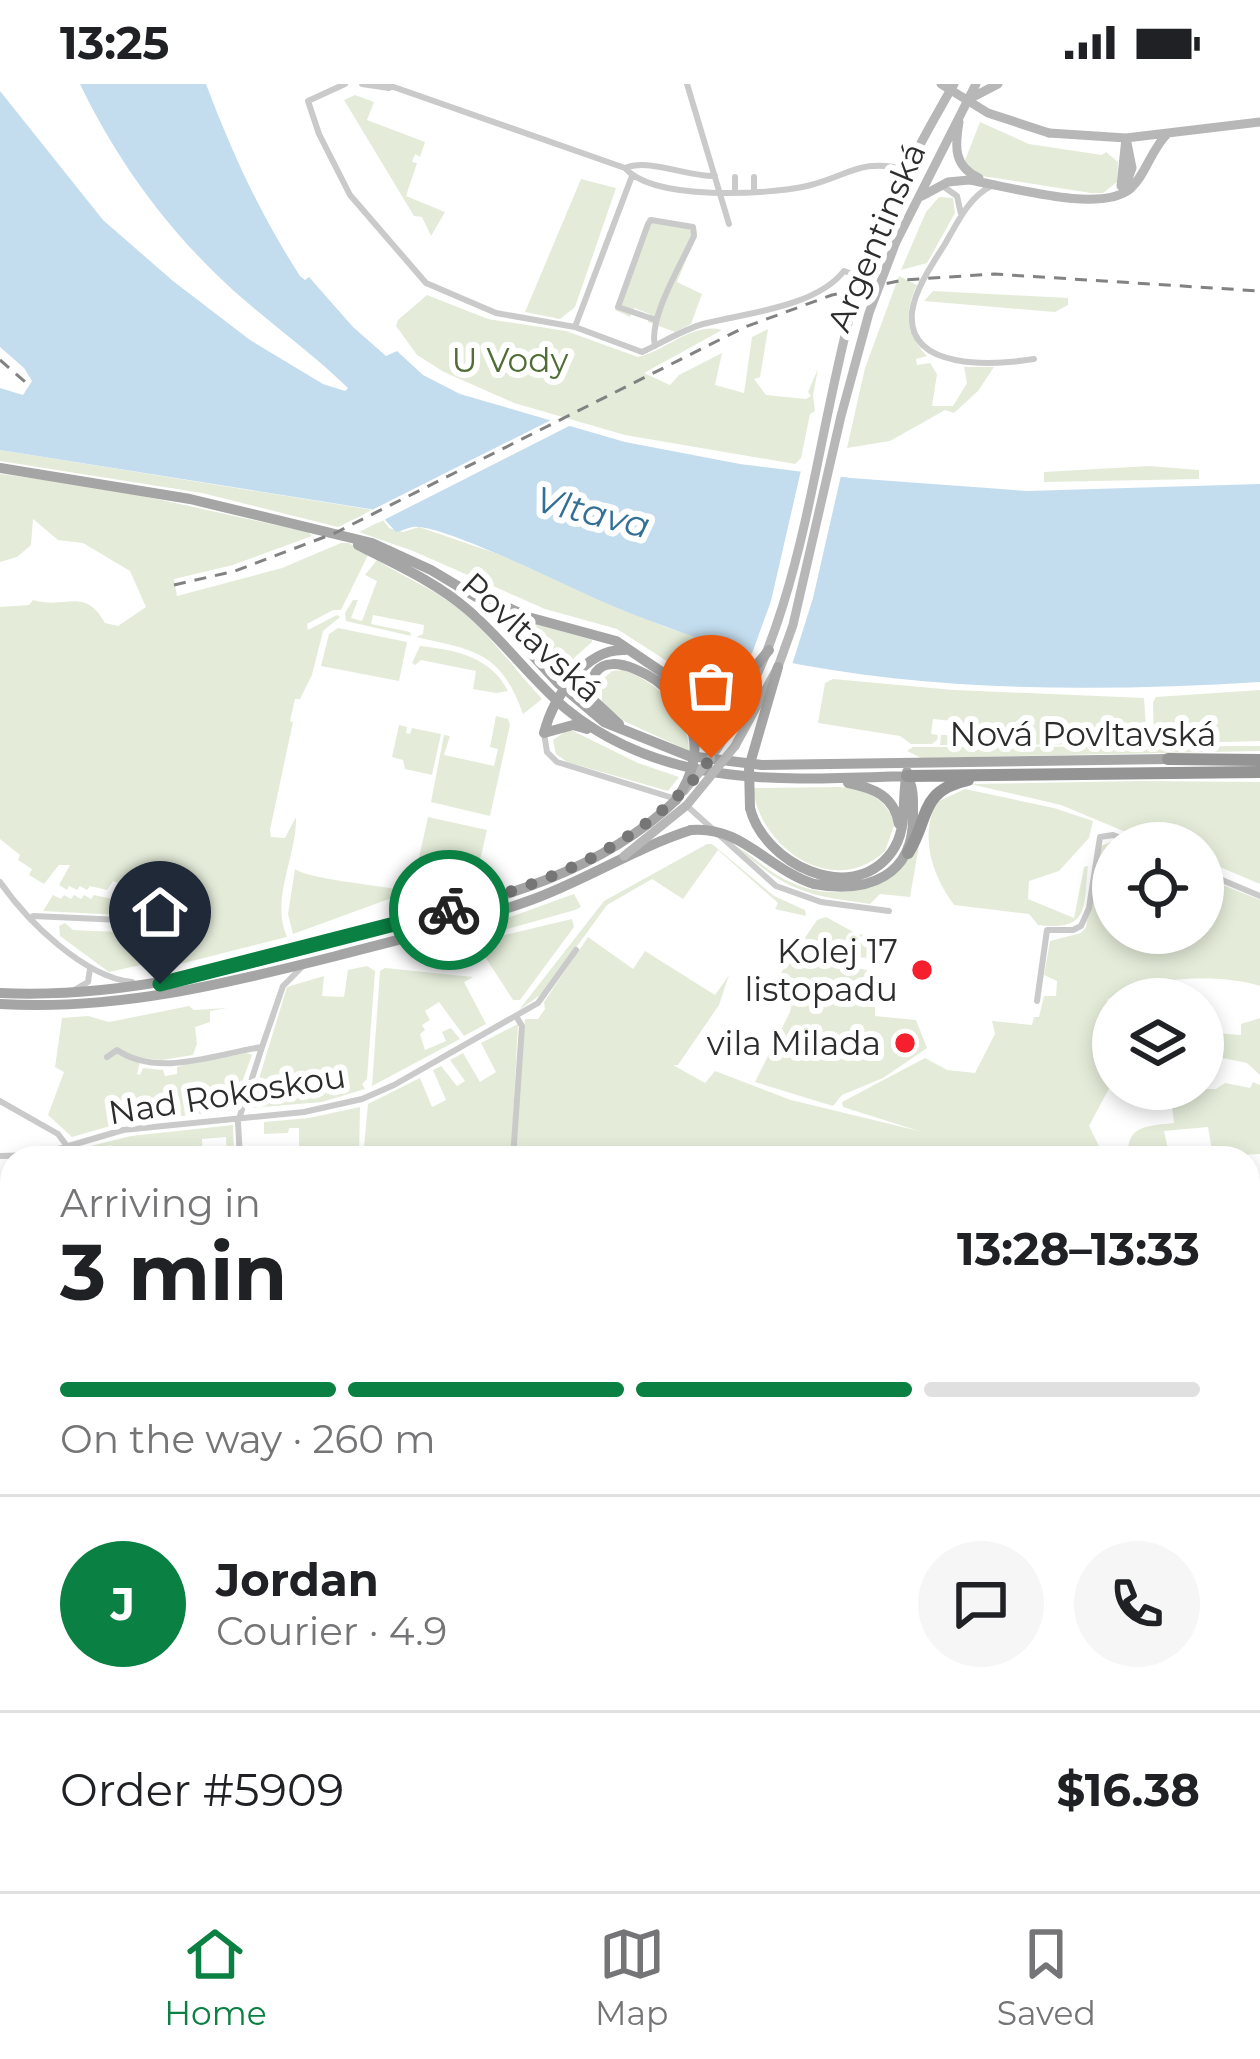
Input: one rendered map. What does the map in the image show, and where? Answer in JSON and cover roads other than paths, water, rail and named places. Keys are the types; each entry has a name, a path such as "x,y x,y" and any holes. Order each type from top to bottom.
{"highway":[{"name":"Nová Povltavská","path":"1168,759 1260,760"},
{"name":"Nová Povltavská","path":"907,770 1260,772"},
{"path":"902,848 938,792 955,783 998,774"}],"main road":[{"path":"941,84 988,113 1049,133 1126,138 1260,122"},
{"name":"Argentinská","path":"676,800 732,727 770,650 790,583 860,277 907,170 954,84"},
{"name":"Argentinská","path":"624,856 667,825 713,777 778,667 798,606 841,416 882,274 976,84"},
{"path":"967,100 998,84"},
{"path":"960,113 956,143 960,164 970,174 995,184"},
{"path":"914,205 941,185 969,180 1097,201 1118,196 1133,186 1153,149 1168,133"},
{"path":"1118,196 1126,138"},
{"name":"Povltavská","path":"0,469 190,499 372,543 483,601 564,700 680,754 728,763 907,770"},
{"name":"Povltavská","path":"339,535 458,601 602,734 648,757 692,771 738,778 821,778 907,770"},
{"path":"0,993 53,995 160,984 378,930 549,879 619,844 676,800 693,767 695,736 685,708 634,652 610,638 518,613 431,570"},
{"path":"631,734 594,702 593,679 605,666 619,663 695,692 725,692 743,682 770,650"},
{"path":"544,733 585,664 599,653 634,652"},
{"path":"778,667 749,767 750,808 760,834 775,851 815,878"},
{"path":"544,733 572,725 602,734"},
{"name":"Nová Povltavská","path":"907,770 1168,759"},
{"path":"0,1004 58,1006 136,1000 314,961 499,910 570,885 624,856 686,832 711,830 738,838 786,873 849,887 871,882 892,871 914,820 907,770"},
{"path":"821,778 867,787 885,796 898,818 902,848"}],"street":[{"path":"346,84 308,101 350,196 426,283 496,313 575,327 642,352 705,323 744,317 827,290 844,272 860,277"},
{"path":"362,84 389,86 625,167 632,176 658,184 721,193 754,192 804,187 867,164 907,170"},
{"path":"687,84 729,224"},
{"path":"625,167 634,164 716,176"},
{"path":"575,327 632,176"},
{"path":"735,177 735,193"},
{"path":"754,177 754,192"},
{"path":"995,184 980,192 961,217 914,304 915,331 943,359 1034,359"},
{"path":"941,185 957,196 961,217"},
{"path":"655,346 656,320 694,236 692,227 684,224 651,220 619,307 656,320"},
{"path":"544,733 547,752 557,763 679,800 776,886 821,902 889,911"},
{"path":"1037,1001 1047,930 1073,930 1085,920 1092,881"},
{"path":"1224,881 1260,896"},
{"path":"0,882 31,920 88,965 118,980 160,984"},
{"path":"31,920 33,916 121,920"},
{"name":"Nad Rokoskou","path":"66,1146 123,1130 304,1112 362,1099 538,1003 576,950"},
{"path":"240,1146 240,1118 283,986 314,961"},
{"path":"53,995 88,982 92,973 88,965"},
{"path":"514,1146 522,1026 516,1016"},
{"path":"107,1058 117,1050 135,1061 166,1064 262,1047"},
{"path":"0,1101 48,1126 66,1146"}],"water":[{"name":"Vltava","path":"80,84 206,84 248,183 300,276 309,277 386,356 397,351 423,375 460,394 625,442 740,464 851,478 1027,491 1260,484 1260,682 1013,687 831,670 772,659 648,620 451,535 413,527 396,532 376,510 0,450 0,388 23,395 32,381 0,347 0,91 103,220 173,281 250,340 323,384 348,388 234,291 188,245 128,169"}],"railway":[{"path":"174,585 235,571 335,533 745,327 832,295 903,280 994,274 1260,291"},
{"path":"0,360 31,387"}],"place":[{"name":"Kolej 17 listopadu","path":"922,970"},
{"name":"vila Milada","path":"905,1043"}],"park label":[{"name":"U Vody","path":"510,360"}]}
